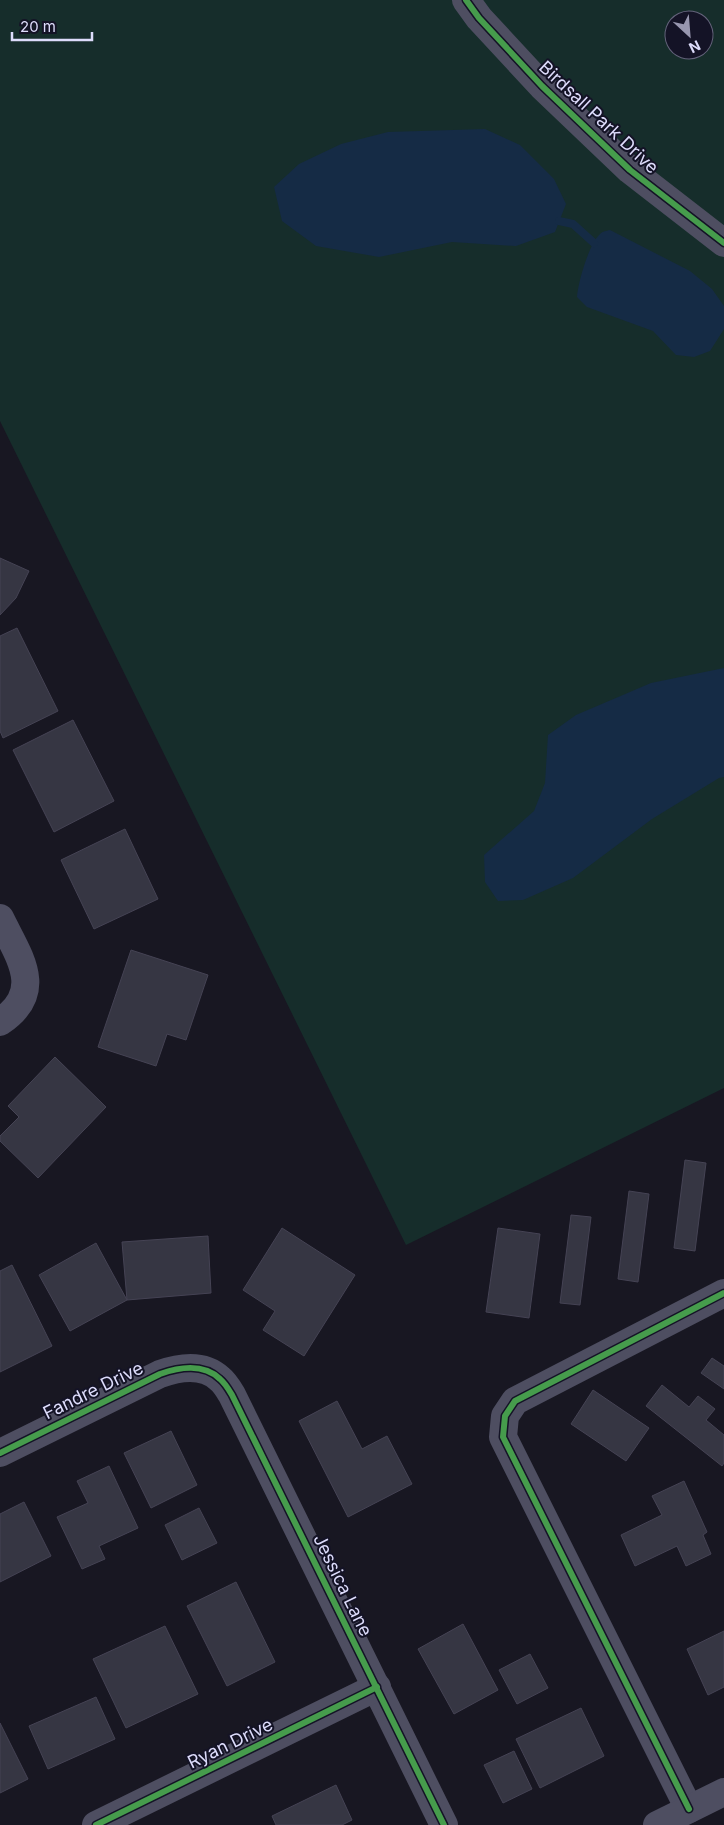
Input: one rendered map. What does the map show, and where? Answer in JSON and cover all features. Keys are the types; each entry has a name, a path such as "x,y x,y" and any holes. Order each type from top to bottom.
{"street":[{"name":"Birdsall Park Drive","path":"466,0 479,18 542,86 630,170 724,243"},
{"path":"0,918 23,965 26,980 23,999 12,1014 0,1022"},
{"path":"689,1809 503,1437 505,1416 515,1401 724,1293"},
{"name":"Fandre Drive","path":"0,1452 160,1374 180,1367 203,1369"},
{"name":"Jessica Lane","path":"203,1369 220,1378 232,1395 444,1825"},
{"name":"Ryan Drive","path":"96,1825 377,1687"},
{"path":"657,1825 724,1792"}],"green space":[{"path":"0,0 724,0 724,1088 406,1245 0,421"}],"water":[{"path":"485,129 520,145 554,179 566,204 555,232 516,246 452,242 379,257 316,246 282,221 274,187 299,164 341,144 388,132"},
{"path":"610,230 690,271 712,289 724,306 724,329 710,351 694,357 676,355 653,331 587,307 577,297 579,282 588,254 600,234"},
{"path":"724,668 724,777 719,778 652,819 573,878 523,900 498,901 485,882 484,855 534,811 545,783 548,735 576,715 651,683"}],"building":[{"path":"0,558 29,571 16,598 0,615"},
{"path":"17,628 58,711 3,738 0,731 0,636"},
{"path":"73,720 114,801 54,832 13,750"},
{"path":"125,829 158,899 94,929 61,860"},
{"path":"131,950 208,975 186,1040 167,1034 156,1066 98,1047"},
{"path":"55,1057 106,1107 38,1178 0,1141 0,1136 19,1117 8,1106"},
{"path":"685,1160 706,1163 695,1251 674,1248"},
{"path":"629,1191 649,1194 638,1282 618,1279"},
{"path":"571,1215 591,1217 580,1305 560,1303"},
{"path":"282,1228 355,1275 304,1356 263,1330 275,1311 243,1290"},
{"path":"498,1228 540,1234 529,1318 486,1312"},
{"path":"208,1236 211,1293 127,1300 122,1242"},
{"path":"96,1243 127,1300 70,1331 39,1275"},
{"path":"12,1265 52,1346 0,1372 0,1271"},
{"path":"712,1358 724,1366 724,1389 701,1373"},
{"path":"662,1385 689,1407 698,1396 715,1409 706,1420 724,1435 724,1463 722,1466 646,1406"},
{"path":"593,1390 649,1428 626,1461 571,1424"},
{"path":"337,1401 362,1449 387,1436 412,1484 348,1517 299,1421"},
{"path":"171,1431 197,1485 151,1508 124,1453"},
{"path":"109,1466 138,1528 99,1546 105,1559 82,1569 57,1517 88,1503 77,1481"},
{"path":"684,1481 707,1532 703,1535 711,1554 686,1566 677,1546 635,1566 621,1535 662,1515 652,1496"},
{"path":"24,1502 51,1556 0,1582 0,1514"},
{"path":"199,1508 217,1543 182,1560 165,1525"},
{"path":"236,1582 275,1662 227,1686 187,1606"},
{"path":"463,1624 498,1690 454,1714 418,1649"},
{"path":"165,1626 198,1694 126,1728 93,1659"},
{"path":"724,1631 724,1687 708,1695 687,1649"},
{"path":"530,1654 548,1688 517,1704 499,1670"},
{"path":"96,1697 115,1739 48,1769 29,1726"},
{"path":"581,1708 604,1756 540,1788 516,1739"},
{"path":"0,1723 28,1779 0,1793"},
{"path":"514,1751 532,1789 503,1803 484,1765"},
{"path":"336,1785 352,1820 342,1825 276,1825 272,1816"}],"waterway":[{"path":"559,221 573,224 594,243"}],"cycle path":[{"path":"466,0 479,18 542,86 630,170 724,243"},
{"path":"689,1809 503,1437 505,1416 515,1401 724,1293"},
{"path":"0,1453 160,1374 183,1368 191,1368 206,1370 220,1379 232,1395 444,1825"},
{"path":"96,1825 377,1687"}]}
